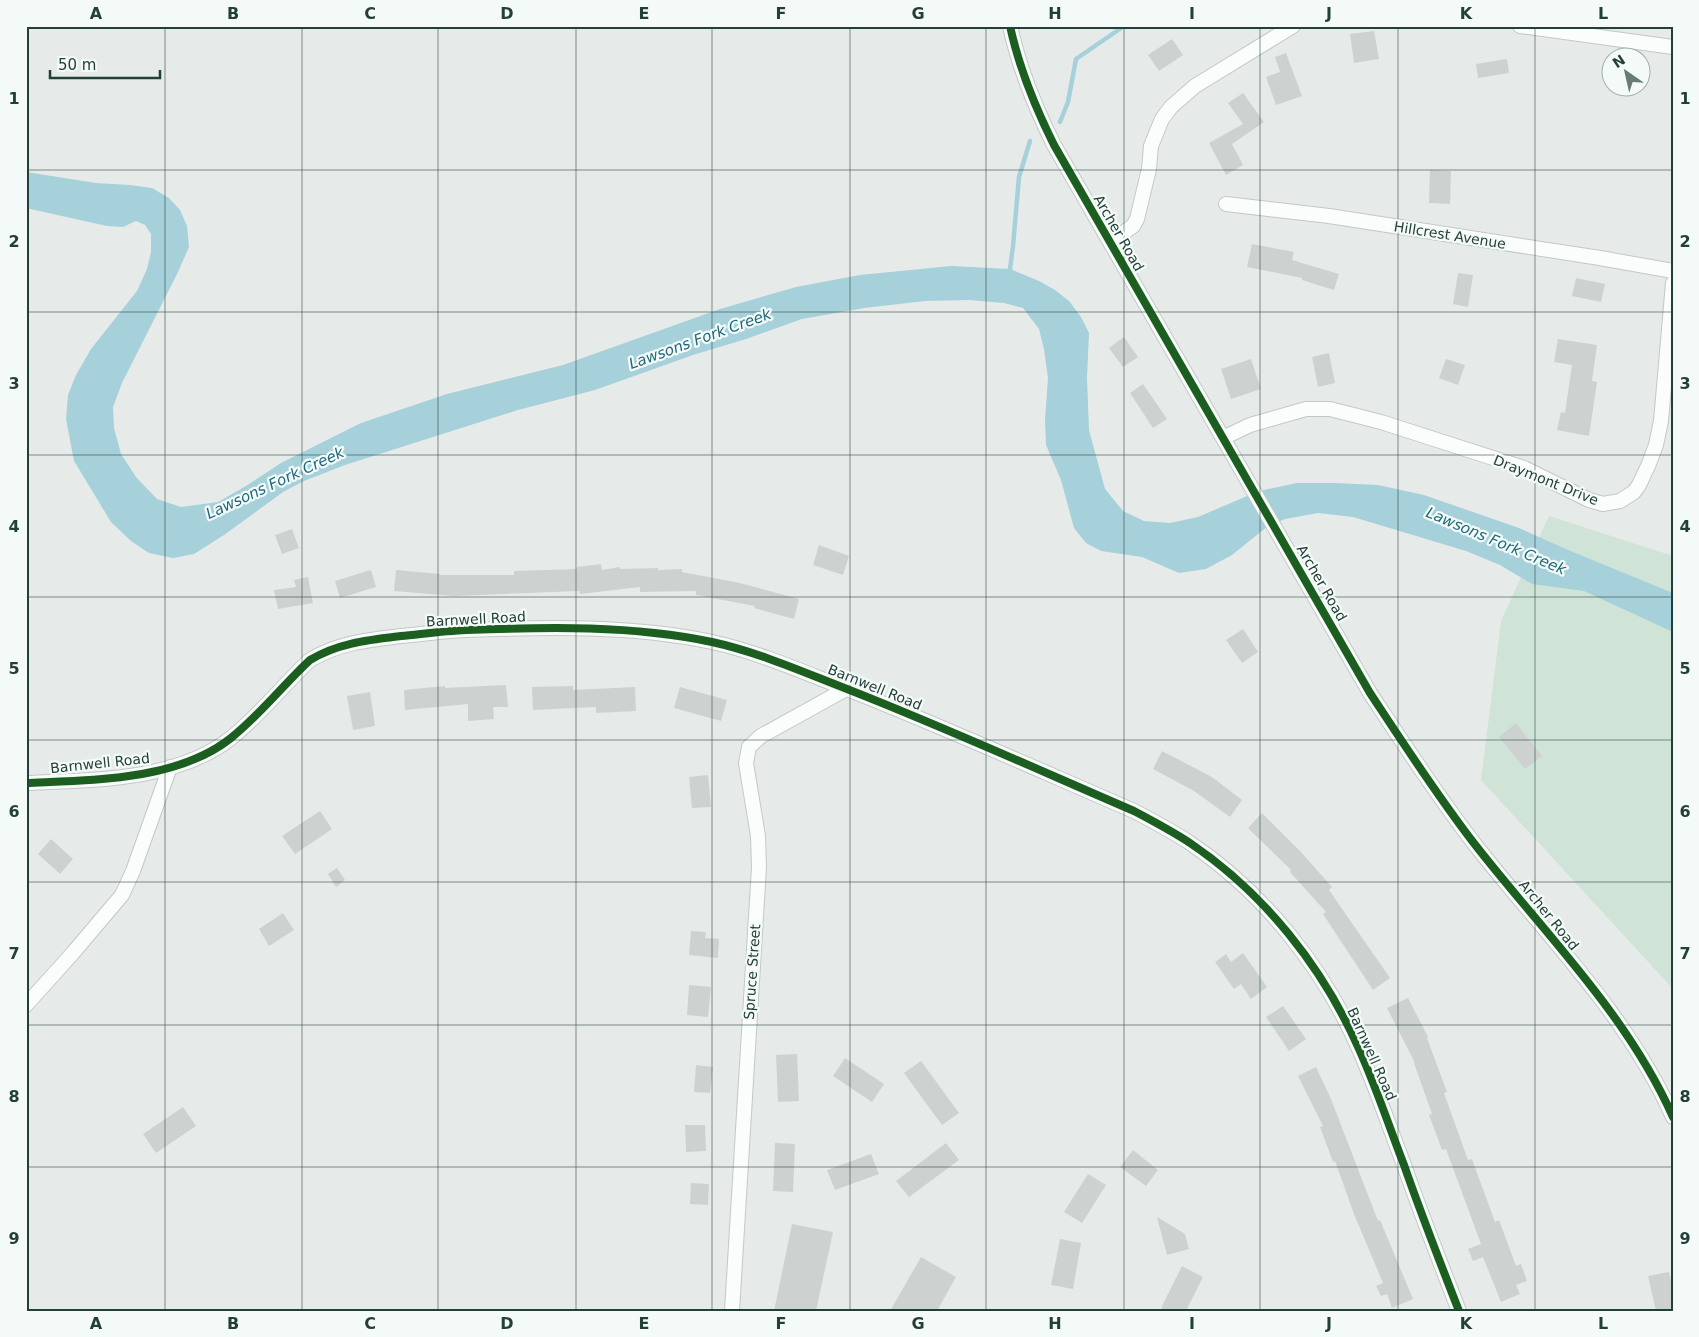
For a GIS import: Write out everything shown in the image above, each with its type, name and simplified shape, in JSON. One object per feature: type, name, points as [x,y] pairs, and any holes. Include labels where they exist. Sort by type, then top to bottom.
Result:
[{"type":"street","name":"Archer Road","points":[[1010,26],[1022,71],[1037,111],[1054,145],[1370,693],[1420,769],[1474,843],[1596,993],[1632,1043],[1673,1116]]},
{"type":"street","points":[[1110,242],[1133,226],[1137,219],[1149,169],[1151,146],[1162,120],[1171,107],[1195,86],[1293,26]]},
{"type":"street","points":[[1520,26],[1673,47]]},
{"type":"street","name":"Hillcrest Avenue","points":[[1226,204],[1329,216],[1673,271]]},
{"type":"street","name":"Draymont Drive","points":[[1223,438],[1244,427],[1306,409],[1330,409],[1381,422],[1524,468],[1589,500],[1603,504],[1620,501],[1634,492],[1639,485],[1656,446],[1661,421],[1673,283]]},
{"type":"street","name":"Barnwell Road","points":[[26,783],[97,779],[143,773],[196,759],[231,738],[310,660],[324,651],[365,640],[446,631],[508,628],[580,629],[680,636],[746,651],[906,712],[1134,811],[1189,842],[1253,895],[1302,951],[1342,1014],[1376,1090],[1459,1311]]},
{"type":"street","name":"Spruce Street","points":[[732,1311],[759,867],[758,836],[748,775],[747,755],[749,747],[761,736],[846,689]]},
{"type":"street","points":[[26,1005],[122,895],[133,871],[170,767]]},
{"type":"green space","points":[[1549,516],[1673,556],[1673,989],[1481,780],[1501,621]]},
{"type":"water","name":"Lawsons Fork Creek","points":[[26,172],[96,183],[152,188],[169,198],[180,210],[187,226],[189,247],[122,383],[113,407],[114,428],[121,454],[136,477],[157,499],[181,507],[218,502],[281,463],[361,423],[447,394],[563,365],[720,309],[796,287],[860,275],[951,266],[1010,269],[1039,281],[1069,301],[1081,317],[1089,333],[1087,378],[1089,430],[1105,489],[1123,511],[1144,521],[1170,523],[1198,517],[1259,491],[1297,483],[1378,485],[1424,495],[1519,528],[1673,593],[1673,632],[1584,591],[1532,584],[1500,565],[1466,551],[1353,517],[1318,513],[1285,519],[1268,526],[1232,555],[1206,569],[1179,573],[1142,557],[1101,551],[1086,543],[1074,528],[1061,480],[1046,445],[1045,420],[1048,378],[1039,329],[1023,308],[1004,303],[969,300],[925,301],[864,308],[802,319],[595,390],[518,410],[345,465],[304,481],[283,492],[224,535],[194,554],[173,558],[149,553],[131,541],[111,522],[74,461],[66,419],[68,395],[76,375],[91,349],[137,291],[147,269],[151,252],[151,234],[145,225],[136,221],[123,227],[107,226],[26,208]]},
{"type":"building","points":[[1374,31],[1379,59],[1354,63],[1350,34]]},
{"type":"building","points":[[1172,39],[1183,55],[1159,71],[1148,55]]},
{"type":"building","points":[[1286,53],[1302,96],[1276,105],[1266,77],[1280,72],[1275,57]]},
{"type":"building","points":[[1507,59],[1509,73],[1478,78],[1476,64]]},
{"type":"building","points":[[1243,93],[1264,122],[1232,144],[1243,165],[1226,175],[1209,143],[1243,124],[1228,103]]},
{"type":"building","points":[[1430,170],[1451,171],[1450,204],[1429,203]]},
{"type":"building","points":[[1252,244],[1294,252],[1292,260],[1339,274],[1334,290],[1302,280],[1302,278],[1247,267]]},
{"type":"building","points":[[1458,273],[1473,275],[1468,307],[1453,304]]},
{"type":"building","points":[[1576,278],[1605,284],[1601,302],[1572,296]]},
{"type":"building","points":[[1124,337],[1138,357],[1123,367],[1109,348]]},
{"type":"building","points":[[1558,339],[1597,345],[1592,381],[1597,382],[1589,436],[1557,430],[1561,412],[1565,413],[1572,365],[1554,362]]},
{"type":"building","points":[[1329,353],[1335,383],[1318,387],[1312,357]]},
{"type":"building","points":[[1251,359],[1261,389],[1231,399],[1221,369]]},
{"type":"building","points":[[1446,359],[1465,365],[1458,385],[1439,378]]},
{"type":"building","points":[[1143,384],[1167,419],[1153,428],[1130,393]]},
{"type":"building","points":[[292,529],[299,548],[282,554],[275,535]]},
{"type":"building","points":[[819,545],[849,556],[843,575],[813,565]]},
{"type":"building","points":[[601,564],[602,570],[620,567],[620,569],[682,569],[682,572],[740,583],[799,599],[794,619],[754,608],[755,606],[696,595],[696,591],[640,592],[640,587],[580,594],[579,591],[453,596],[394,591],[396,570],[440,575],[514,575],[514,571],[577,569],[577,567]]},
{"type":"building","points":[[371,570],[376,587],[340,598],[335,581]]},
{"type":"building","points":[[308,577],[313,603],[278,609],[274,590],[296,587],[294,580]]},
{"type":"building","points":[[1243,629],[1258,652],[1242,663],[1226,640]]},
{"type":"building","points":[[506,685],[508,707],[493,707],[494,719],[468,721],[468,704],[405,710],[404,690],[445,686],[445,688]]},
{"type":"building","points":[[573,686],[573,690],[635,687],[636,711],[596,713],[596,707],[533,710],[532,687]]},
{"type":"building","points":[[680,687],[727,700],[721,721],[674,708]]},
{"type":"building","points":[[370,692],[375,726],[353,730],[347,696]]},
{"type":"building","points":[[1516,723],[1542,756],[1525,769],[1499,737]]},
{"type":"building","points":[[1162,751],[1212,777],[1242,800],[1230,817],[1194,791],[1153,769]]},
{"type":"building","points":[[708,775],[711,807],[692,808],[689,777]]},
{"type":"building","points":[[320,811],[332,829],[295,854],[282,836]]},
{"type":"building","points":[[1262,813],[1332,887],[1329,890],[1390,978],[1373,990],[1323,914],[1326,912],[1290,872],[1291,870],[1248,828]]},
{"type":"building","points":[[51,839],[73,859],[60,874],[38,854]]},
{"type":"building","points":[[337,868],[345,880],[336,887],[328,874]]},
{"type":"building","points":[[283,913],[294,930],[269,946],[259,929]]},
{"type":"building","points":[[691,931],[706,932],[705,938],[719,939],[718,958],[689,955]]},
{"type":"building","points":[[1243,953],[1267,987],[1251,999],[1241,984],[1234,989],[1215,962],[1226,954],[1231,962]]},
{"type":"building","points":[[689,985],[711,987],[708,1017],[687,1015]]},
{"type":"building","points":[[1408,998],[1428,1037],[1447,1092],[1444,1093],[1468,1160],[1472,1159],[1495,1222],[1499,1220],[1516,1266],[1521,1264],[1527,1281],[1516,1285],[1520,1294],[1501,1302],[1483,1257],[1473,1261],[1468,1249],[1481,1244],[1446,1149],[1442,1150],[1429,1115],[1432,1114],[1415,1063],[1387,1008]]},
{"type":"building","points":[[1283,1006],[1306,1039],[1289,1051],[1266,1017]]},
{"type":"building","points":[[797,1054],[799,1101],[778,1102],[776,1055]]},
{"type":"building","points":[[845,1058],[884,1084],[872,1102],[833,1076]]},
{"type":"building","points":[[921,1061],[959,1113],[942,1125],[904,1073]]},
{"type":"building","points":[[696,1065],[713,1067],[710,1093],[694,1092]]},
{"type":"building","points":[[1316,1067],[1331,1099],[1378,1221],[1380,1220],[1413,1299],[1392,1308],[1387,1294],[1381,1296],[1376,1286],[1383,1283],[1354,1214],[1335,1161],[1333,1162],[1320,1127],[1323,1126],[1298,1076]]},
{"type":"building","points":[[183,1107],[196,1126],[156,1153],[143,1134]]},
{"type":"building","points":[[685,1125],[705,1125],[706,1151],[686,1152]]},
{"type":"building","points":[[775,1143],[795,1144],[793,1192],[773,1191]]},
{"type":"building","points":[[946,1143],[959,1160],[909,1197],[896,1181]]},
{"type":"building","points":[[1133,1150],[1158,1170],[1146,1186],[1120,1167]]},
{"type":"building","points":[[871,1154],[879,1174],[835,1190],[827,1170]]},
{"type":"building","points":[[1088,1174],[1106,1185],[1082,1223],[1064,1212]]},
{"type":"building","points":[[691,1183],[709,1184],[708,1205],[690,1204]]},
{"type":"building","points":[[1157,1217],[1185,1234],[1189,1249],[1167,1255]]},
{"type":"building","points":[[792,1224],[833,1232],[816,1311],[774,1311]]},
{"type":"building","points":[[1060,1239],[1081,1243],[1073,1289],[1051,1285]]},
{"type":"building","points":[[921,1257],[956,1277],[937,1311],[890,1311]]},
{"type":"building","points":[[1182,1266],[1203,1277],[1186,1311],[1168,1311],[1161,1308]]},
{"type":"building","points":[[1669,1272],[1673,1288],[1673,1311],[1656,1311],[1648,1276]]},
{"type":"waterway","points":[[1060,122],[1068,102],[1076,59],[1124,26]]},
{"type":"waterway","points":[[1011,272],[1019,177],[1030,141]]},
{"type":"cycle path","points":[[1010,26],[1028,87],[1054,145],[1370,693],[1459,824],[1607,1007],[1632,1042],[1654,1079],[1673,1117]]},
{"type":"cycle path","points":[[26,783],[133,776],[185,763],[209,752],[231,738],[252,720],[310,660],[342,646],[365,641],[466,630],[589,628],[682,636],[729,646],[780,663],[919,718],[1134,811],[1190,843],[1243,885],[1289,934],[1328,989],[1344,1019],[1371,1078],[1459,1311]]}]
